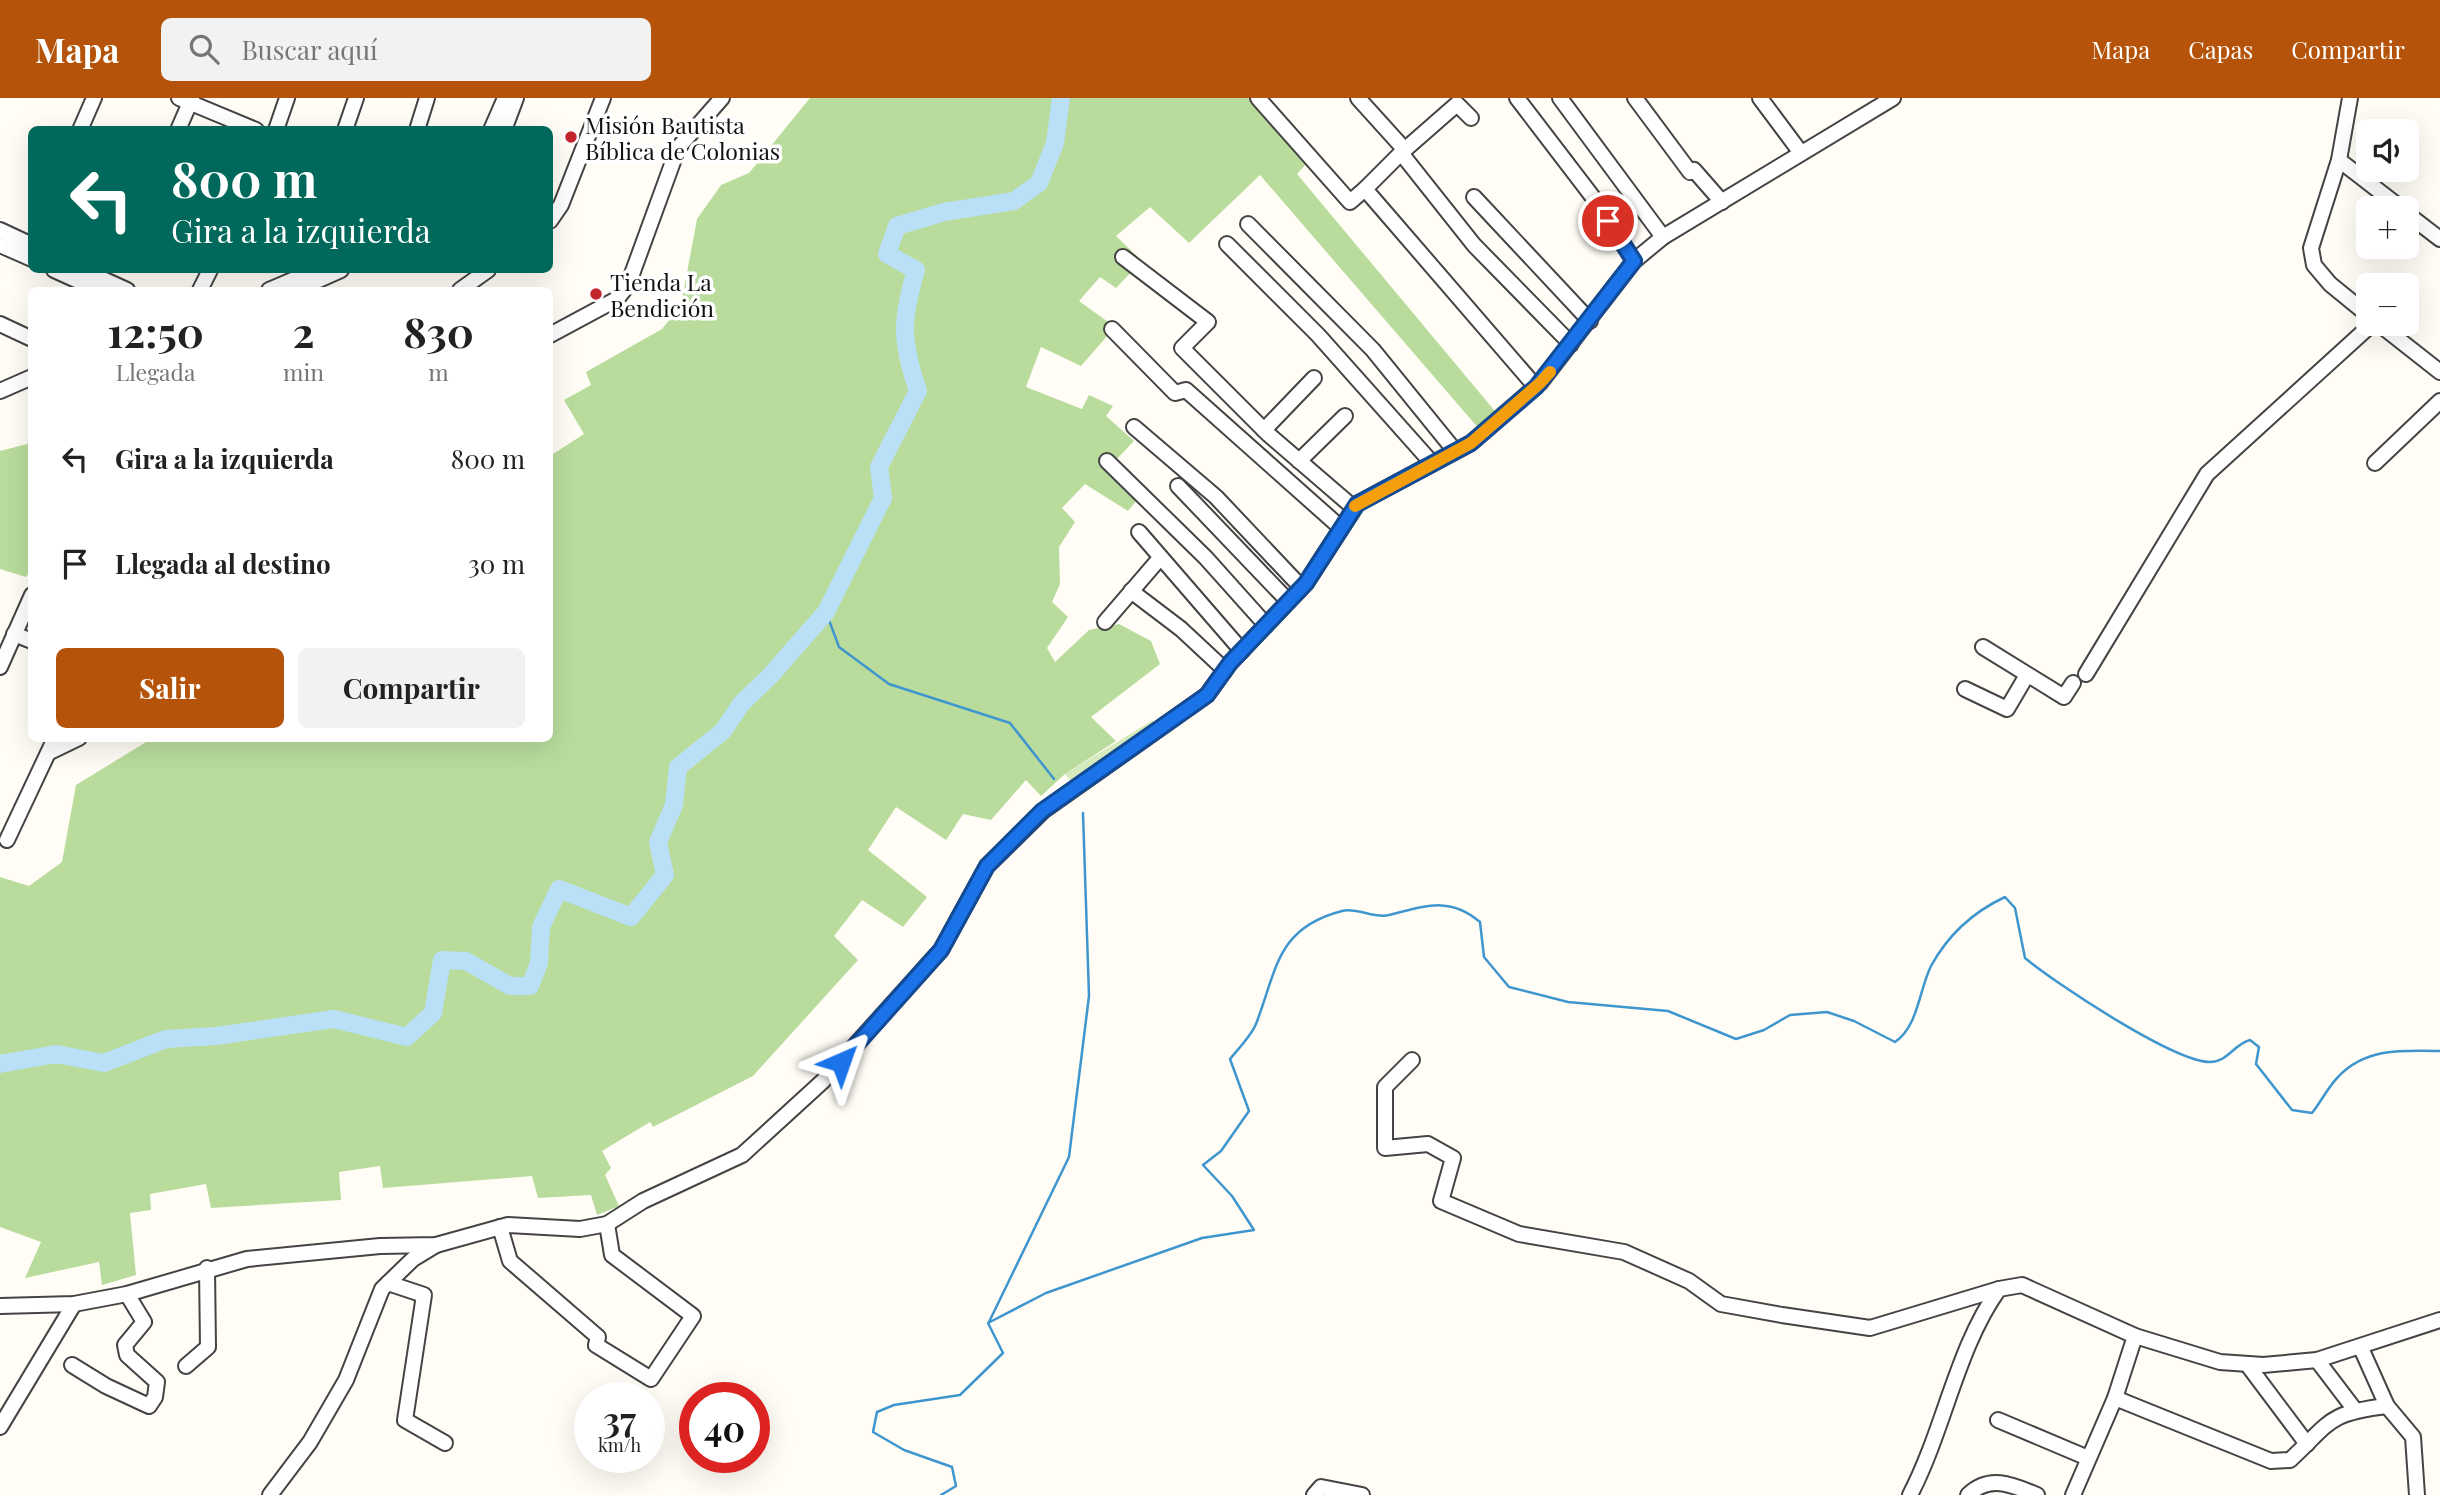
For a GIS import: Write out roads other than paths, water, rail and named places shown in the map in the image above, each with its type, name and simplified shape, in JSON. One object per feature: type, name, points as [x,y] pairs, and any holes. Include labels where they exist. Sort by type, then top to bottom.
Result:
[{"type":"street","points":[[82,126],[94,98]]},
{"type":"street","points":[[278,126],[288,98]]},
{"type":"street","points":[[346,126],[356,98]]},
{"type":"street","points":[[418,126],[427,98]]},
{"type":"street","points":[[493,126],[505,98]]},
{"type":"street","points":[[506,126],[516,98]]},
{"type":"street","points":[[553,217],[561,205],[603,98]]},
{"type":"street","points":[[553,333],[617,299],[628,285],[678,148],[722,98]]},
{"type":"street","points":[[1258,98],[1350,202],[1457,104],[1471,118]]},
{"type":"street","points":[[1358,98],[1474,245],[1571,344]]},
{"type":"street","points":[[1517,98],[1595,200],[1634,261]]},
{"type":"street","points":[[1560,98],[1663,237]]},
{"type":"street","points":[[1635,98],[1690,172],[1694,170],[1722,202]]},
{"type":"street","points":[[1760,98],[1801,153]]},
{"type":"street","points":[[0,1306],[74,1304],[127,1294],[207,1268],[247,1259],[309,1252],[436,1245],[508,1224],[580,1229],[607,1224],[643,1201],[743,1155],[823,1081],[941,950],[987,866],[1042,811],[1207,695],[1225,670],[1301,587],[1357,504],[1471,443],[1536,387],[1590,321],[1634,261],[1663,237],[1894,98]]},
{"type":"street","points":[[2350,98],[2339,160],[2311,248],[2314,265],[2330,284],[2356,305]]},
{"type":"street","points":[[179,126],[187,100],[247,126]]},
{"type":"street","points":[[2339,160],[2386,196]]},
{"type":"street","points":[[1365,188],[1536,387]]},
{"type":"street","points":[[1474,197],[1590,321]]},
{"type":"street","points":[[2419,223],[2440,239]]},
{"type":"street","points":[[1248,224],[1373,350],[1455,451]]},
{"type":"street","points":[[0,230],[28,239]]},
{"type":"street","points":[[1227,244],[1318,335],[1432,463]]},
{"type":"street","points":[[0,245],[28,257]]},
{"type":"street","points":[[1124,257],[1208,322],[1182,348],[1265,430],[1354,508]]},
{"type":"street","points":[[276,287],[309,273]]},
{"type":"street","points":[[303,287],[334,273]]},
{"type":"street","points":[[470,287],[485,273]]},
{"type":"street","points":[[74,279],[106,280]]},
{"type":"street","points":[[0,325],[28,337]]},
{"type":"street","points":[[1112,329],[1175,393],[1186,390],[1341,528]]},
{"type":"street","points":[[2086,674],[2211,468],[2359,336]]},
{"type":"street","points":[[2394,336],[2440,372]]},
{"type":"street","points":[[1265,430],[1314,378]]},
{"type":"street","points":[[0,391],[28,379]]},
{"type":"street","points":[[2375,463],[2440,401]]},
{"type":"street","points":[[1299,461],[1345,416]]},
{"type":"street","points":[[1134,427],[1216,497],[1301,587]]},
{"type":"street","points":[[1107,461],[1206,558],[1266,625]]},
{"type":"street","points":[[1178,486],[1288,601]]},
{"type":"street","points":[[1139,532],[1241,652]]},
{"type":"street","points":[[1105,622],[1160,558]]},
{"type":"street","points":[[1131,592],[1181,629],[1225,670]]},
{"type":"street","points":[[0,667],[28,604]]},
{"type":"street","points":[[14,634],[28,639]]},
{"type":"street","points":[[1983,647],[2064,697],[2073,683]]},
{"type":"street","points":[[1965,689],[2007,709],[2027,674]]},
{"type":"street","points":[[7,840],[53,745]]},
{"type":"street","points":[[1412,1060],[1385,1087],[1384,1148],[1428,1144],[1453,1158],[1441,1201],[1519,1234],[1624,1252],[1689,1281],[1721,1304],[1870,1328],[1999,1289],[2022,1285],[2135,1336],[2220,1362],[2247,1364],[2316,1360],[2361,1348],[2440,1320]]},
{"type":"street","points":[[500,1227],[510,1261],[598,1337],[596,1345],[651,1379],[693,1315],[612,1255],[607,1224]]},
{"type":"street","points":[[270,1495],[310,1442],[346,1380],[382,1289],[412,1259],[436,1245]]},
{"type":"street","points":[[186,1366],[208,1347],[207,1268]]},
{"type":"street","points":[[388,1283],[424,1295],[405,1420],[445,1443]]},
{"type":"street","points":[[1910,1495],[1930,1458],[1982,1312],[1999,1289]]},
{"type":"street","points":[[72,1364],[106,1387],[149,1406],[155,1397],[157,1381],[127,1355],[125,1345],[144,1322],[127,1294]]},
{"type":"street","points":[[0,1427],[74,1304]]},
{"type":"street","points":[[2073,1495],[2115,1398],[2135,1336]]},
{"type":"street","points":[[2361,1348],[2387,1406],[2413,1437],[2417,1495]]},
{"type":"street","points":[[2316,1360],[2355,1410]]},
{"type":"street","points":[[2247,1364],[2307,1444]]},
{"type":"street","points":[[2115,1398],[2271,1461],[2290,1460],[2322,1425],[2355,1410],[2387,1406]]},
{"type":"street","points":[[1998,1420],[2088,1458]]},
{"type":"street","points":[[1968,1495],[1974,1489],[2001,1481],[2037,1495]]},
{"type":"street","points":[[1314,1495],[1321,1487],[1362,1495]]},
{"type":"waterway","points":[[0,1064],[56,1054],[104,1063],[166,1039],[216,1036],[334,1019],[407,1037],[433,1013],[442,960],[466,961],[510,986],[530,986],[539,963],[541,927],[559,889],[631,917],[665,875],[658,842],[674,805],[678,767],[723,731],[741,704],[771,675],[826,612],[883,498],[879,467],[918,391],[908,358],[905,331],[916,270],[887,254],[897,226],[944,212],[1014,201],[1039,183],[1055,143],[1061,98]]},
{"type":"waterway","points":[[826,612],[839,647],[889,684],[1010,723],[1054,779]]},
{"type":"waterway","points":[[989,1322],[1069,1157],[1089,996],[1083,813]]},
{"type":"waterway","points":[[941,1495],[956,1486],[952,1467],[904,1450],[873,1432],[877,1412],[894,1405],[960,1395],[1003,1353],[988,1323],[1046,1293],[1202,1238],[1254,1230],[1232,1196],[1203,1165],[1221,1151],[1249,1111],[1230,1059],[1254,1028],[1275,969],[1291,940],[1304,928],[1342,911],[1354,910],[1383,916],[1426,906],[1458,909],[1480,922],[1484,957],[1509,987],[1568,1002],[1668,1011],[1736,1039],[1764,1030],[1790,1015],[1827,1012],[1854,1021],[1895,1042],[1909,1027],[1931,966],[1945,944],[1972,917],[2005,897],[2015,908],[2025,958],[2040,970],[2144,1036],[2193,1059],[2216,1061],[2250,1040],[2259,1047],[2256,1064],[2292,1110],[2312,1113],[2338,1077],[2372,1056],[2398,1051],[2440,1051]]},
{"type":"place","name":"Misión Bautista Bíblica de Colonias","points":[[571,137]]},
{"type":"place","name":"Tienda La Bendición","points":[[596,294]]}]
